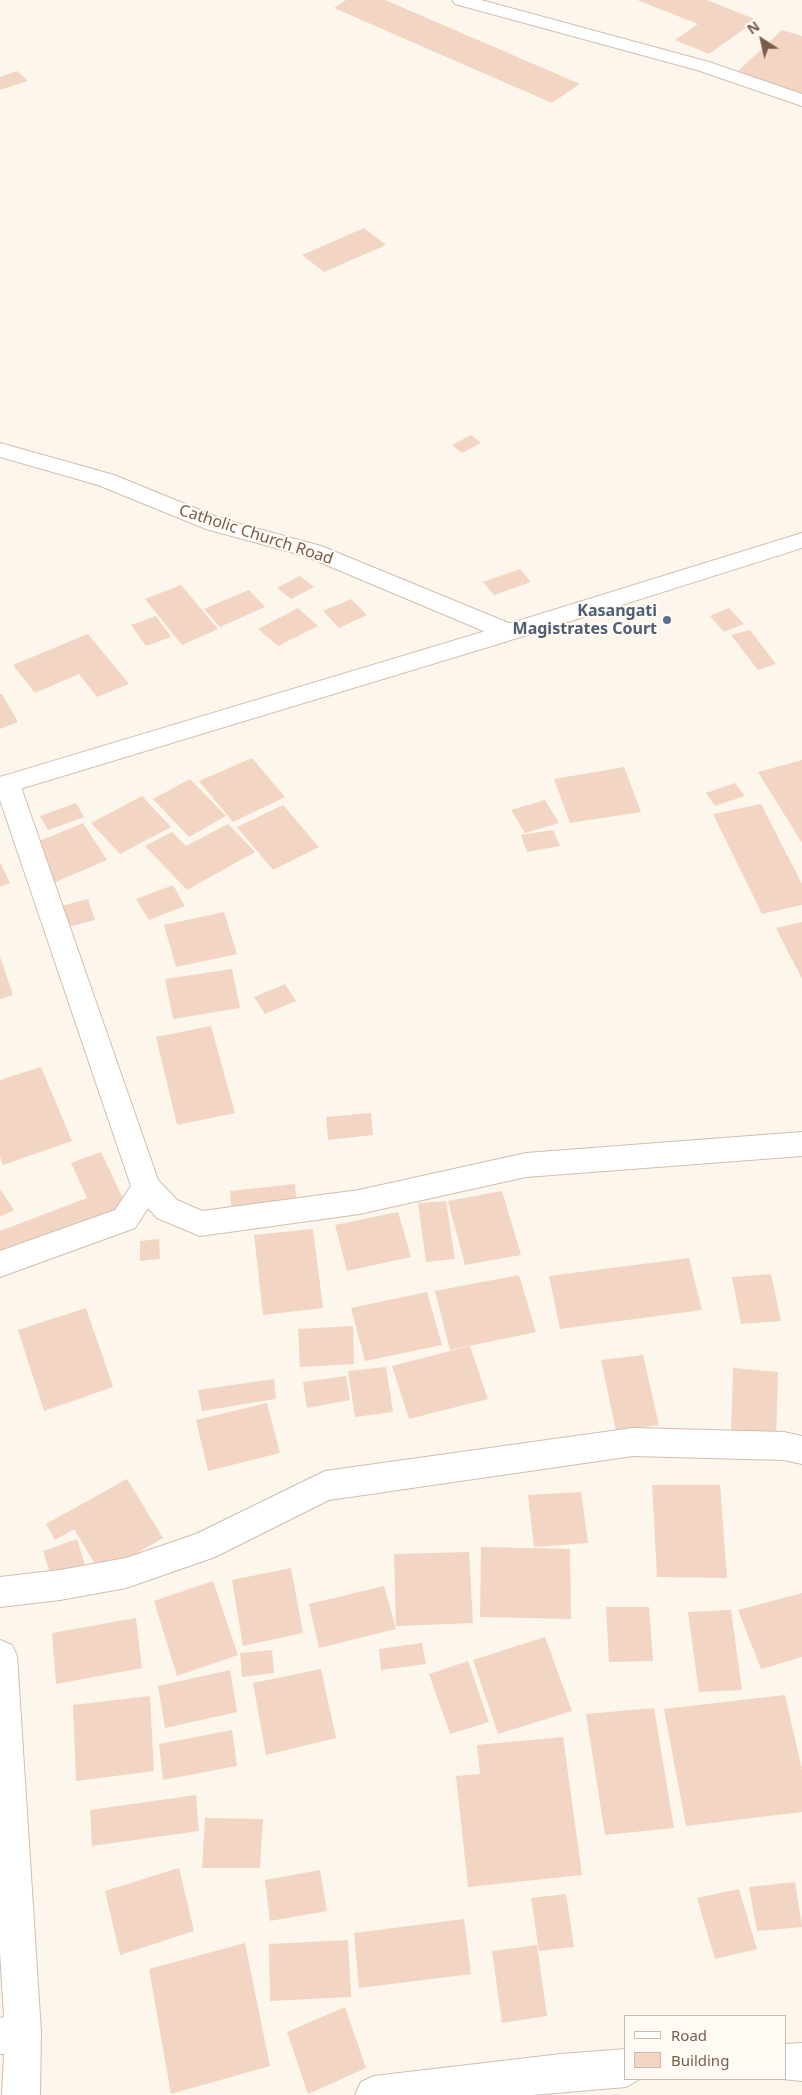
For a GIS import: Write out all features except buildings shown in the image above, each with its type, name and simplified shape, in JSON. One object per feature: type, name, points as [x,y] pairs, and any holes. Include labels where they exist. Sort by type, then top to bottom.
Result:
[{"type":"street","points":[[461,0],[703,66],[802,100]]},
{"type":"street","name":"Catholic Church Road","points":[[0,450],[106,480],[214,524],[313,551],[508,632]]},
{"type":"street","points":[[802,540],[508,632],[4,785],[146,1187],[167,1209],[200,1224],[359,1202],[526,1165],[802,1144]]},
{"type":"street","points":[[0,1264],[125,1219],[146,1187]]},
{"type":"street","points":[[0,1592],[60,1585],[126,1573],[204,1546],[325,1486],[633,1442],[784,1446],[802,1450]]},
{"type":"street","points":[[0,1656],[12,2034],[21,2095]]},
{"type":"street","points":[[787,2062],[802,2062]]},
{"type":"street","points":[[374,2095],[561,2073],[624,2068]]},
{"type":"place","name":"Kasangati Magistrates Court","points":[[667,620]]}]
